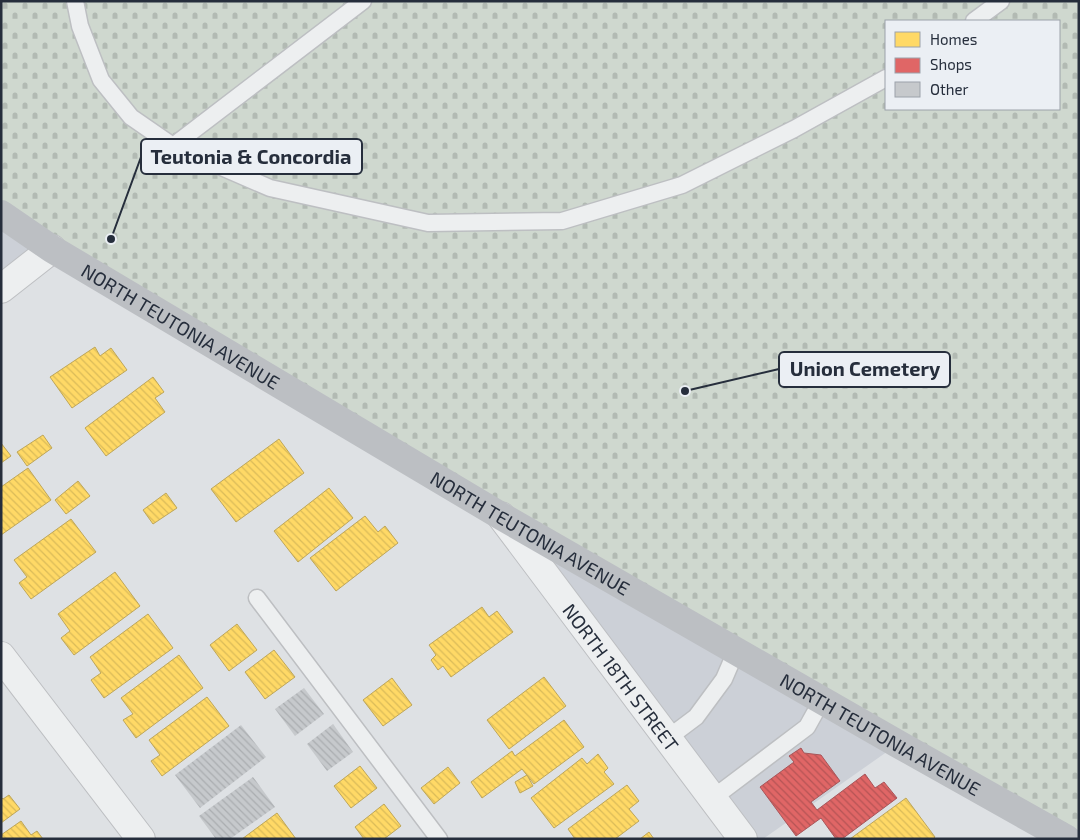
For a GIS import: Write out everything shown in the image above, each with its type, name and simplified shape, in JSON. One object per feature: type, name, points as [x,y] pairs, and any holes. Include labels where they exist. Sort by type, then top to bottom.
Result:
[{"type":"main road","name":"NORTH TEUTONIA AVENUE","points":[[1,214],[52,249],[501,516],[1067,839]]},
{"type":"street","points":[[1,288],[52,249]]},
{"type":"street","name":"NORTH 18TH STREET","points":[[501,516],[743,839]]},
{"type":"street","points":[[1,656],[141,839]]},
{"type":"lane","points":[[75,1],[80,26],[101,80],[131,117],[173,146],[270,188],[428,223],[562,221],[682,184],[794,129],[885,79]]},
{"type":"lane","points":[[173,146],[363,1]]},
{"type":"lane","points":[[975,20],[1001,1]]},
{"type":"lane","points":[[257,598],[438,839]]},
{"type":"lane","points":[[660,727],[696,717],[724,679],[736,651]]},
{"type":"lane","points":[[712,798],[807,727],[822,700]]},
{"type":"shaded area","points":[[1,214],[52,249],[1,289]]},
{"type":"shaded area","points":[[501,516],[898,744],[763,839],[743,839]]},
{"type":"green space","points":[[1,1],[1079,1],[1079,839],[1,214]]},
{"type":"building: Homes","points":[[95,347],[100,356],[111,348],[127,370],[72,408],[50,377]]},
{"type":"building: Homes","points":[[153,377],[164,392],[155,398],[165,412],[106,456],[85,428]]},
{"type":"building: Homes","points":[[43,435],[52,448],[27,466],[17,452]]},
{"type":"building: Homes","points":[[279,439],[304,473],[236,522],[211,489]]},
{"type":"building: Homes","points":[[1,443],[11,456],[1,463]]},
{"type":"building: Homes","points":[[28,468],[51,500],[1,535],[1,487]]},
{"type":"building: Homes","points":[[78,481],[90,496],[66,514],[55,500]]},
{"type":"building: Homes","points":[[329,488],[353,518],[298,562],[274,531]]},
{"type":"building: Homes","points":[[166,493],[177,508],[153,524],[143,510]]},
{"type":"building: Homes","points":[[365,516],[378,532],[385,526],[398,543],[336,591],[310,558]]},
{"type":"building: Homes","points":[[71,519],[96,552],[31,599],[19,583],[27,577],[14,560]]},
{"type":"building: Homes","points":[[115,572],[140,606],[74,655],[61,638],[70,631],[58,614]]},
{"type":"building: Homes","points":[[482,607],[489,617],[497,611],[513,632],[451,677],[443,666],[438,670],[431,660],[436,655],[429,645]]},
{"type":"building: Homes","points":[[148,614],[173,648],[104,698],[91,680],[101,673],[90,657]]},
{"type":"building: Homes","points":[[237,624],[257,650],[229,671],[210,645]]},
{"type":"building: Homes","points":[[274,650],[295,677],[265,699],[245,672]]},
{"type":"building: Homes","points":[[179,655],[203,688],[136,738],[123,720],[133,714],[121,698]]},
{"type":"building: Homes","points":[[544,677],[566,706],[509,749],[487,720]]},
{"type":"building: Homes","points":[[392,678],[412,705],[383,726],[363,700]]},
{"type":"building: Homes","points":[[207,697],[229,726],[162,776],[151,761],[160,755],[149,740]]},
{"type":"building: Homes","points":[[564,720],[584,747],[534,784],[522,769],[482,798],[471,782],[512,751],[515,756]]},
{"type":"building: Homes","points":[[598,754],[608,768],[604,772],[614,784],[554,828],[531,798],[582,758],[587,764]]},
{"type":"building: Homes","points":[[360,766],[377,788],[351,808],[334,786]]},
{"type":"building: Homes","points":[[448,767],[460,783],[434,804],[421,788]]},
{"type":"building: Homes","points":[[527,775],[533,786],[520,793],[515,782]]},
{"type":"building: Homes","points":[[627,785],[639,801],[629,809],[639,821],[615,839],[575,839],[568,829]]},
{"type":"building: Homes","points":[[9,795],[20,809],[1,823],[1,797],[3,799]]},
{"type":"building: Homes","points":[[906,798],[935,837],[933,839],[850,839]]},
{"type":"building: Homes","points":[[384,804],[401,826],[384,839],[364,839],[355,827]]},
{"type":"building: Homes","points":[[277,813],[296,839],[242,839]]},
{"type":"building: Homes","points":[[21,821],[31,835],[37,831],[43,839],[1,839],[1,835]]},
{"type":"building: Homes","points":[[649,832],[654,839],[640,839]]},
{"type":"building: Shops","points":[[801,748],[804,753],[821,755],[840,781],[811,802],[817,810],[865,774],[875,788],[884,782],[897,798],[842,839],[836,839],[821,818],[796,836],[760,787],[794,762],[789,756]]},
{"type":"building: Other","points":[[304,688],[324,714],[295,736],[275,709]]},
{"type":"building: Other","points":[[333,724],[353,752],[327,771],[307,744]]},
{"type":"building: Other","points":[[241,725],[266,757],[200,808],[175,775]]},
{"type":"building: Other","points":[[253,777],[275,807],[230,839],[216,839],[199,816]]},
{"type":"place","name":"Teutonia & Concordia","points":[[111,239]]},
{"type":"place","name":"Union Cemetery","points":[[685,391]]}]
